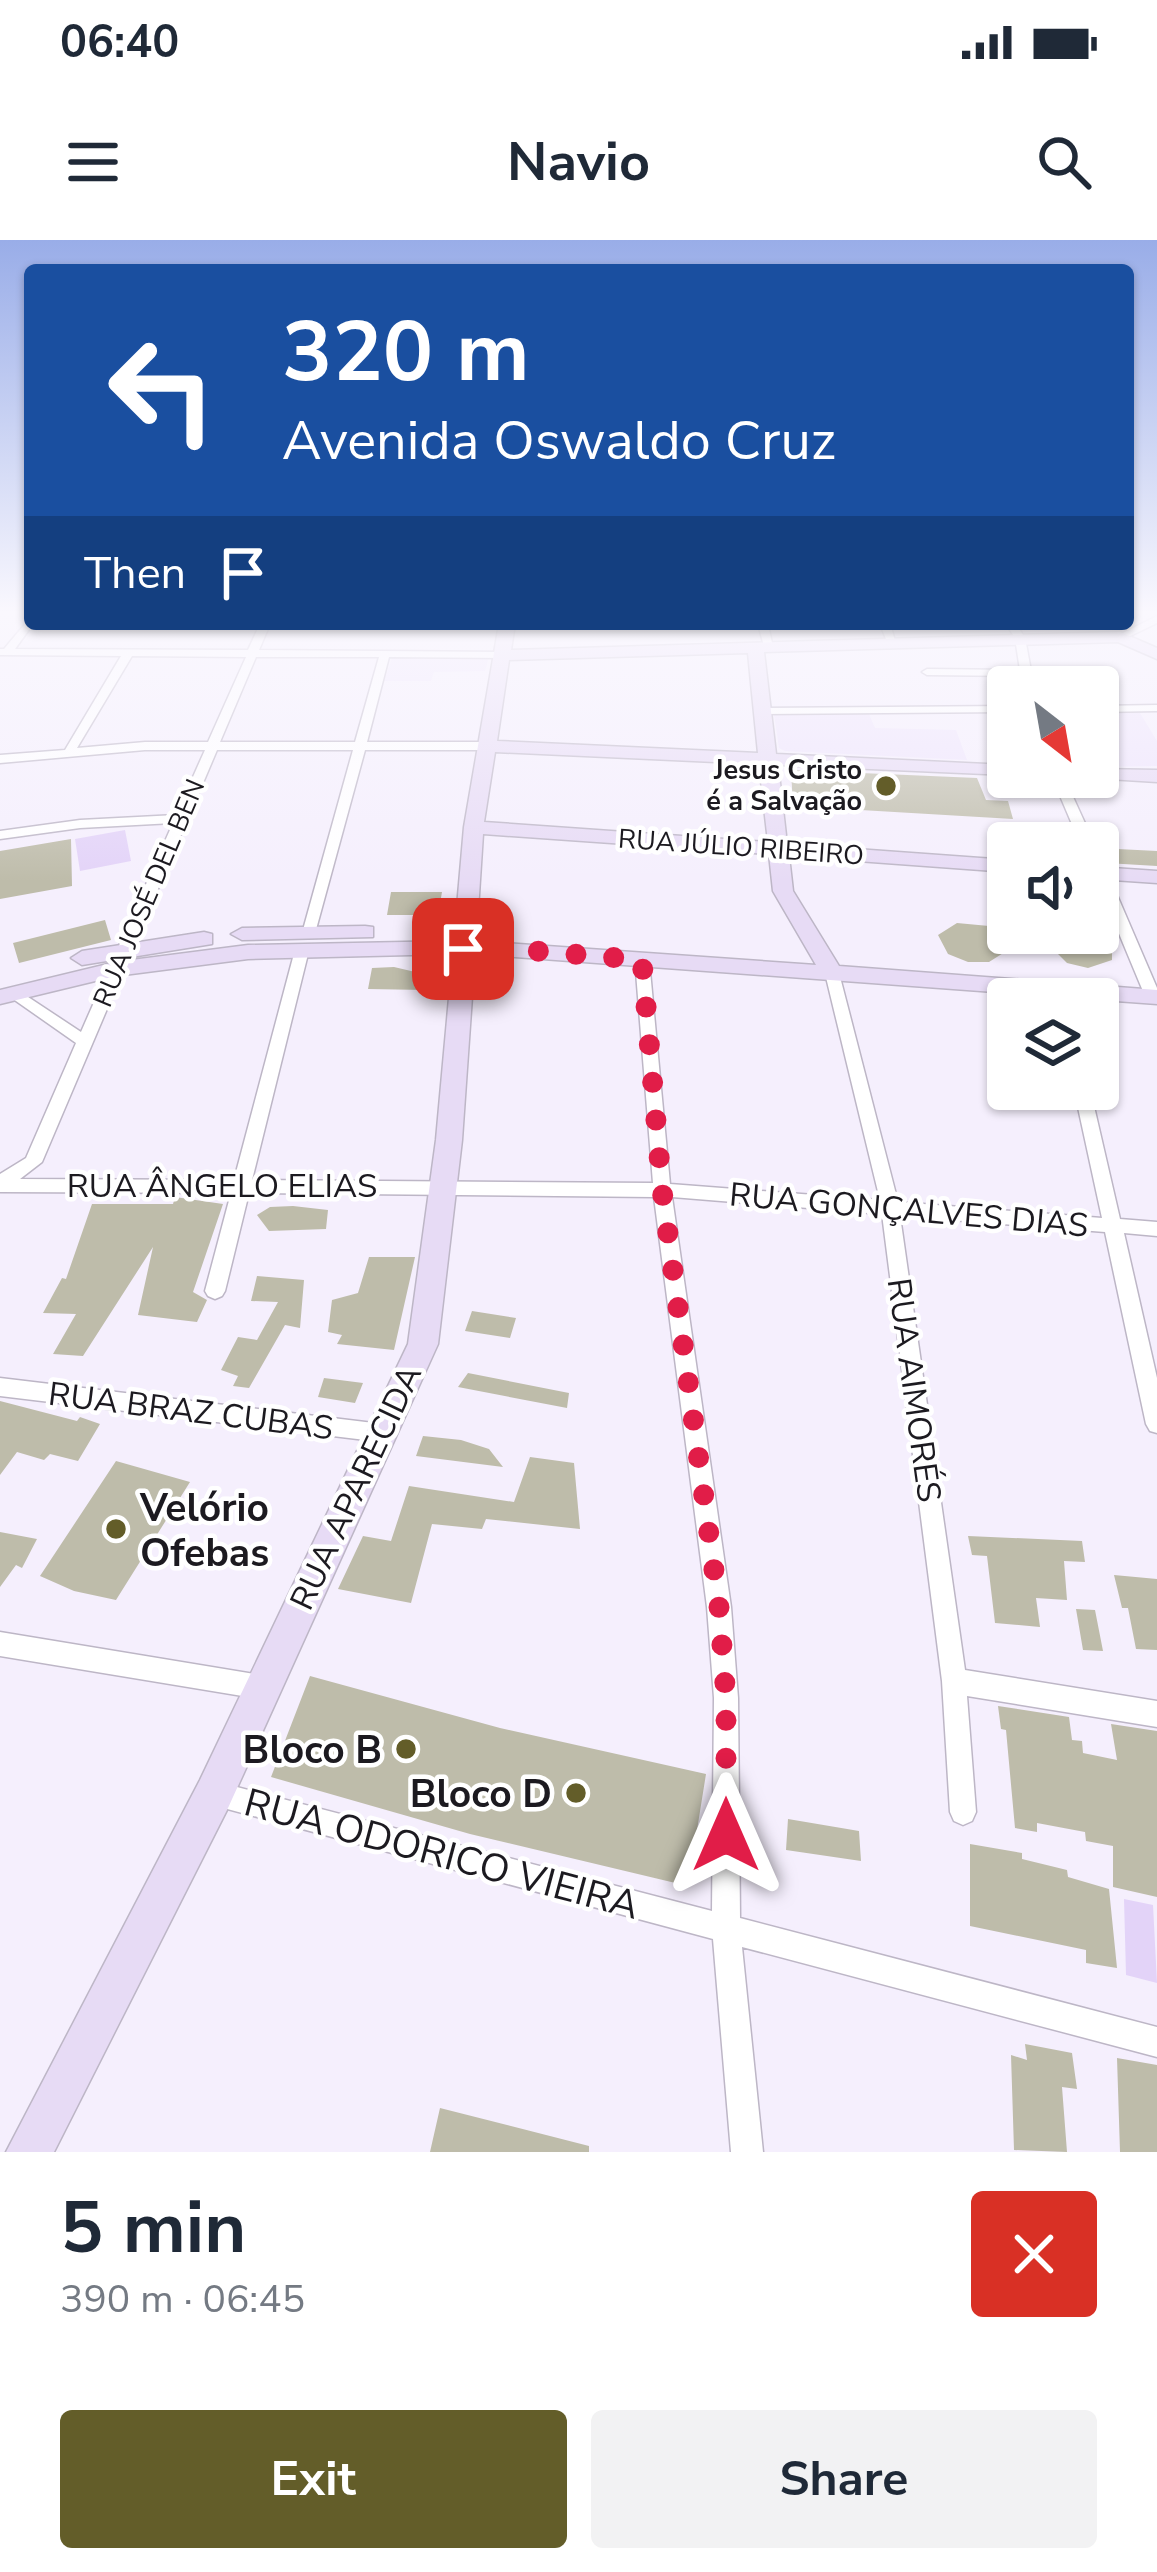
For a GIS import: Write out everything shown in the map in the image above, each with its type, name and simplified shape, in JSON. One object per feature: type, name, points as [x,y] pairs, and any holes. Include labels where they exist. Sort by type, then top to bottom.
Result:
[{"type":"main road","name":"RUA APARECIDA","points":[[29,2152],[214,1794],[422,1344],[444,1185],[474,827],[495,704]]},
{"type":"main road","points":[[763,704],[782,891],[832,973]]},
{"type":"main road","points":[[487,746],[987,769]]},
{"type":"main road","points":[[1119,775],[1157,776]]},
{"type":"main road","name":"RUA JÚLIO RIBEIRO","points":[[474,827],[987,864]]},
{"type":"main road","points":[[1119,873],[1157,877]]},
{"type":"main road","points":[[4,990],[121,959],[248,952],[306,940],[464,936],[490,947],[987,987]]},
{"type":"main road","points":[[1119,995],[1155,996]]},
{"type":"street","points":[[70,751],[98,704]]},
{"type":"street","name":"RUA JOSÉ DEL BEN","points":[[33,1162],[231,704]]},
{"type":"street","points":[[215,1291],[239,1186],[372,704]]},
{"type":"street","points":[[1119,709],[1157,708]]},
{"type":"street","points":[[763,711],[987,710]]},
{"type":"street","points":[[0,759],[213,745],[487,746]]},
{"type":"street","points":[[0,835],[180,819]]},
{"type":"street","points":[[1119,916],[1155,996]]},
{"type":"street","points":[[642,960],[662,1190],[719,1607],[726,1698],[726,1927],[747,2152]]},
{"type":"street","name":"RUA AIMORÉS","points":[[832,973],[890,1206],[954,1681],[963,1812]]},
{"type":"street","points":[[4,990],[86,1042]]},
{"type":"street","points":[[1087,1110],[1157,1424]]},
{"type":"street","points":[[0,1184],[33,1162],[40,1174],[59,1185]]},
{"type":"street","name":"RUA ÂNGELO ELIAS","points":[[0,1184],[444,1185]]},
{"type":"street","name":"RUA GONÇALVES DIAS","points":[[444,1185],[662,1190],[1157,1229]]},
{"type":"street","name":"RUA BRAZ CUBAS","points":[[0,1387],[382,1433]]},
{"type":"street","points":[[0,1644],[261,1687]]},
{"type":"street","points":[[954,1681],[1157,1714]]},
{"type":"street","name":"RUA ODORICO VIEIRA","points":[[214,1794],[1157,2042]]},
{"type":"shaded area","points":[[1119,713],[1140,713],[1157,741],[1157,766],[1119,767]]},
{"type":"shaded area","points":[[774,714],[869,714],[875,728],[956,730],[967,760],[785,751],[779,748]]},
{"type":"shaded area","points":[[125,830],[131,861],[80,871],[75,839]]},
{"type":"shaded area","points":[[1124,1899],[1153,1905],[1157,1983],[1126,1975]]},
{"type":"building","name":"Jesus Cristo é a Salvação","points":[[791,770],[977,778],[986,800],[1008,801],[1013,819],[793,806]]},
{"type":"building","points":[[71,839],[72,886],[0,899],[0,851]]},
{"type":"building","points":[[1119,849],[1157,851],[1157,866],[1119,864]]},
{"type":"building","points":[[391,892],[442,892],[438,915],[387,915]]},
{"type":"building","points":[[105,920],[111,940],[19,963],[13,943]]},
{"type":"building","points":[[957,923],[987,926],[987,954],[1002,954],[989,962],[968,962],[948,954],[938,935]]},
{"type":"building","points":[[1058,954],[1112,954],[1112,960],[1088,968],[1067,963]]},
{"type":"building","points":[[394,967],[428,975],[425,990],[368,989],[372,968]]},
{"type":"building","points":[[175,1197],[223,1204],[193,1292],[207,1300],[197,1322],[138,1315],[153,1247],[83,1356],[53,1354],[76,1314],[43,1313],[62,1278],[66,1279],[92,1204],[173,1204]]},
{"type":"building","points":[[270,1207],[328,1210],[326,1229],[269,1231],[257,1215]]},
{"type":"building","points":[[369,1257],[415,1257],[394,1350],[337,1344],[342,1335],[328,1332],[332,1300],[358,1293]]},
{"type":"building","points":[[257,1276],[304,1280],[300,1328],[285,1325],[249,1388],[233,1386],[238,1376],[221,1370],[238,1337],[257,1340],[278,1302],[251,1301]]},
{"type":"building","points":[[472,1311],[516,1318],[510,1338],[465,1331]]},
{"type":"building","points":[[468,1373],[569,1393],[567,1408],[458,1387]]},
{"type":"building","points":[[324,1378],[363,1383],[355,1403],[318,1397]]},
{"type":"building","points":[[0,1401],[100,1424],[78,1461],[50,1454],[44,1460],[17,1452],[0,1475]]},
{"type":"building","points":[[423,1436],[489,1449],[503,1467],[416,1456]]},
{"type":"building","points":[[530,1457],[574,1463],[580,1529],[486,1519],[482,1529],[432,1524],[411,1603],[338,1589],[363,1536],[391,1541],[409,1486],[514,1502]]},
{"type":"building","name":"Velório Ofebas","points":[[116,1461],[190,1482],[116,1600],[74,1591],[40,1576]]},
{"type":"building","points":[[0,1532],[37,1539],[22,1568],[16,1565],[0,1587]]},
{"type":"building","points":[[968,1536],[1082,1541],[1085,1562],[1064,1561],[1067,1600],[1036,1598],[1040,1627],[995,1623],[987,1556],[972,1555]]},
{"type":"building","points":[[1114,1575],[1157,1579],[1157,1650],[1136,1649],[1128,1608],[1122,1608]]},
{"type":"building","points":[[1076,1609],[1095,1610],[1103,1651],[1083,1650]]},
{"type":"building","points":[[310,1676],[500,1728],[706,1774],[688,1886],[470,1834],[271,1777]]},
{"type":"building","points":[[998,1706],[1069,1717],[1072,1740],[1082,1741],[1083,1753],[1117,1760],[1111,1724],[1157,1731],[1157,1897],[1113,1887],[1113,1846],[1086,1841],[1085,1832],[1037,1823],[1037,1832],[1015,1828],[1006,1730],[1001,1729]]},
{"type":"building","points":[[788,1819],[859,1831],[861,1861],[786,1850]]},
{"type":"building","points":[[970,1844],[1022,1853],[1022,1859],[1067,1870],[1068,1877],[1109,1889],[1117,1968],[1086,1963],[1086,1950],[970,1926]]},
{"type":"building","points":[[1025,2044],[1072,2053],[1077,2089],[1062,2087],[1067,2152],[1014,2150],[1011,2055],[1027,2060]]},
{"type":"building","points":[[1117,2058],[1157,2065],[1157,2152],[1120,2152]]},
{"type":"building","points":[[440,2108],[589,2146],[589,2152],[430,2152]]},
{"type":"place","name":"Jesus Cristo é a Salvação","points":[[886,786]]},
{"type":"place","name":"Velório Ofebas","points":[[116,1529]]},
{"type":"place","name":"Bloco B","points":[[406,1749]]},
{"type":"place","name":"Bloco D","points":[[576,1793]]},
{"type":"route","points":[[463,949],[490,947],[642,960],[662,1190],[719,1607],[726,1698],[726,1835]]}]
